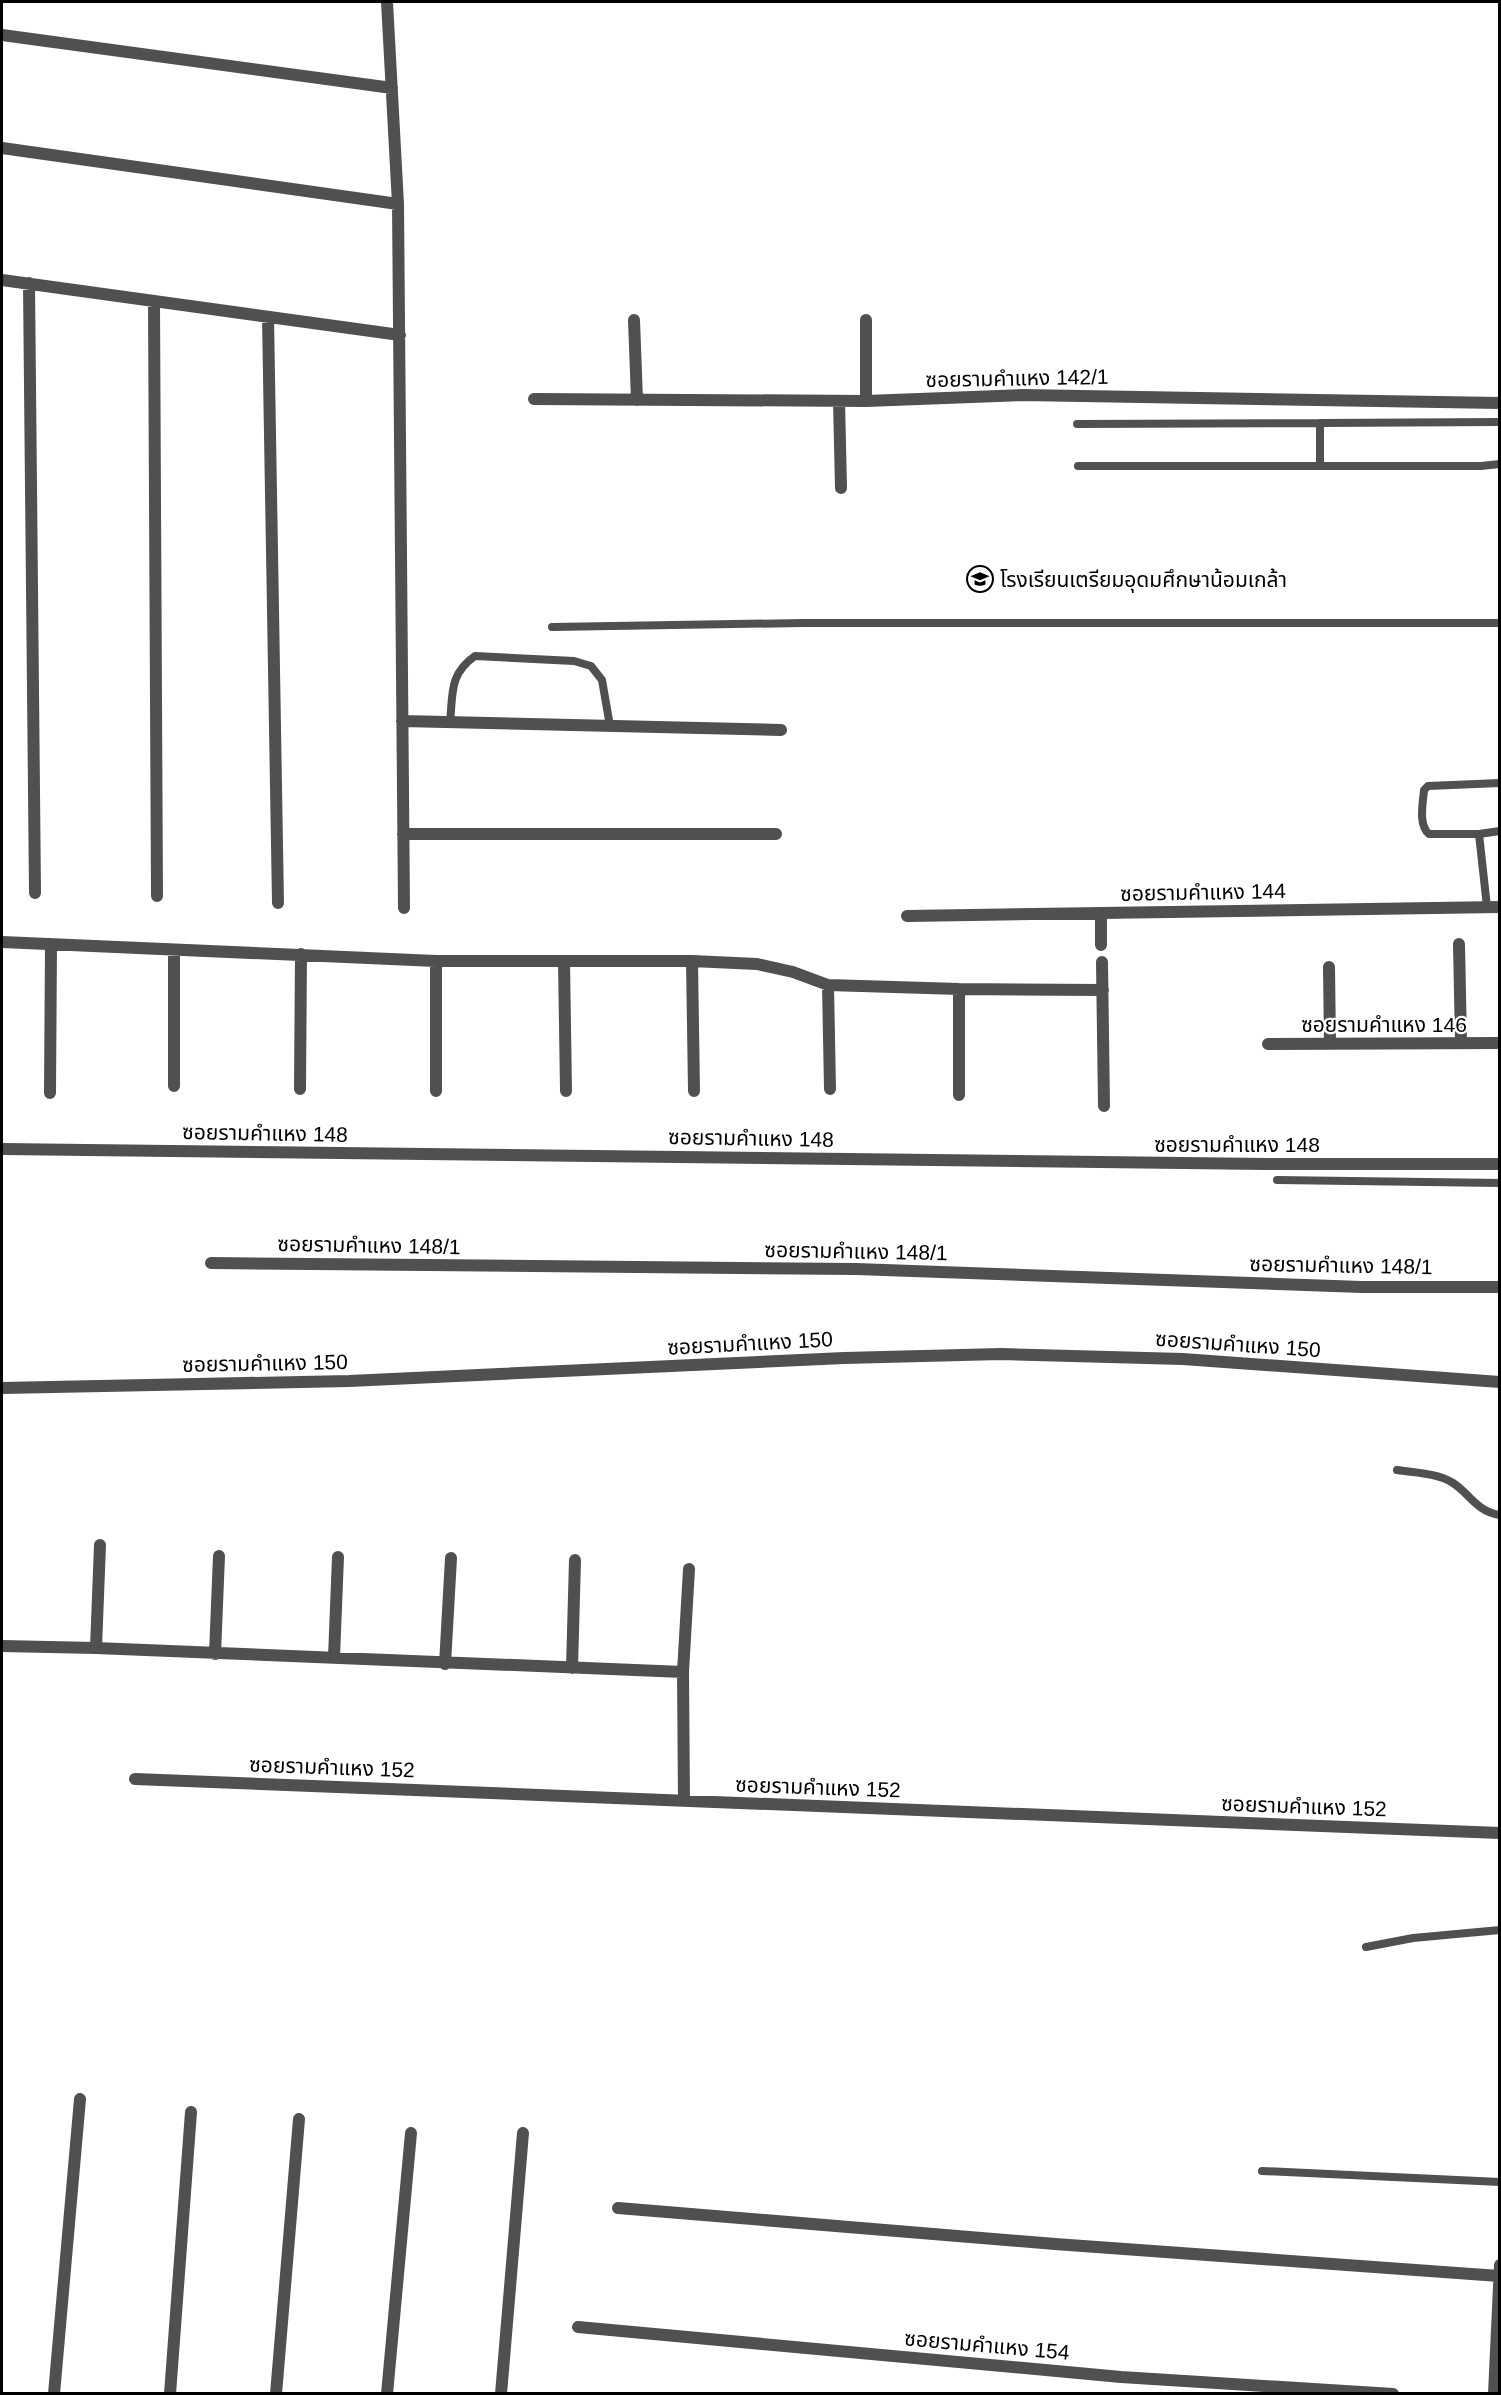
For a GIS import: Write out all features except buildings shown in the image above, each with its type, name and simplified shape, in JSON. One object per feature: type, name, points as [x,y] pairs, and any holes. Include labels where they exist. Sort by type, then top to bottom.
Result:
[{"type":"street","points":[[387,2],[398,204],[404,909]]},
{"type":"street","points":[[2,35],[392,88]]},
{"type":"street","points":[[2,148],[398,204]]},
{"type":"street","points":[[2,280],[400,334]]},
{"type":"street","points":[[29,283],[35,893]]},
{"type":"street","points":[[154,302],[157,896]]},
{"type":"street","points":[[268,317],[278,903]]},
{"type":"street","points":[[634,320],[637,400]]},
{"type":"street","points":[[866,320],[866,401]]},
{"type":"street","name":"ซอยรามคำแหง 142/1","points":[[534,399],[866,401],[1023,395],[1500,402]]},
{"type":"street","points":[[839,401],[841,488]]},
{"type":"street","points":[[402,722],[781,730]]},
{"type":"street","points":[[403,834],[776,834]]},
{"type":"street","name":"ซอยรามคำแหง 144","points":[[907,916],[1493,907]]},
{"type":"street","points":[[1101,914],[1101,945]]},
{"type":"street","points":[[2,942],[436,961],[692,961],[757,964],[793,972],[828,985],[1103,990]]},
{"type":"street","points":[[50,1093],[51,944]]},
{"type":"street","points":[[1459,945],[1461,1043]]},
{"type":"street","points":[[174,950],[174,1086]]},
{"type":"street","points":[[300,1089],[301,954]]},
{"type":"street","points":[[436,961],[436,1091]]},
{"type":"street","points":[[564,961],[566,1091]]},
{"type":"street","points":[[692,961],[694,1091]]},
{"type":"street","points":[[1102,962],[1104,1106]]},
{"type":"street","points":[[1329,966],[1330,1044]]},
{"type":"street","points":[[828,985],[830,1089]]},
{"type":"street","points":[[959,989],[959,1095]]},
{"type":"street","name":"ซอยรามคำแหง 146","points":[[1268,1044],[1500,1043]]},
{"type":"street","name":"ซอยรามคำแหง 148","points":[[2,1149],[1266,1164],[1500,1164]]},
{"type":"street","name":"ซอยรามคำแหง 148/1","points":[[211,1263],[856,1269],[1362,1287],[1500,1287]]},
{"type":"street","name":"ซอยรามคำแหง 150","points":[[2,1388],[349,1381],[844,1358],[1001,1354],[1183,1359],[1500,1382]]},
{"type":"street","points":[[96,1648],[100,1545]]},
{"type":"street","points":[[215,1654],[219,1556]]},
{"type":"street","points":[[334,1657],[338,1557]]},
{"type":"street","points":[[444,1664],[451,1558]]},
{"type":"street","points":[[572,1668],[575,1560]]},
{"type":"street","points":[[684,1801],[683,1672],[689,1569]]},
{"type":"street","points":[[2,1646],[683,1672]]},
{"type":"street","name":"ซอยรามคำแหง 152","points":[[135,1779],[1500,1833]]},
{"type":"street","points":[[54,2394],[80,2098]]},
{"type":"street","points":[[170,2394],[191,2112]]},
{"type":"street","points":[[276,2394],[299,2119]]},
{"type":"street","points":[[387,2394],[411,2133]]},
{"type":"street","points":[[501,2394],[523,2133]]},
{"type":"street","points":[[618,2208],[1043,2243],[1499,2271],[1494,2394]]},
{"type":"street","name":"ซอยรามคำแหง 154","points":[[579,2327],[1121,2377],[1393,2394]]},
{"type":"lane","points":[[1077,424],[1500,422]]},
{"type":"lane","points":[[1320,423],[1320,465]]},
{"type":"lane","points":[[1078,466],[1481,466],[1500,464]]},
{"type":"lane","points":[[552,627],[803,622],[1500,623]]},
{"type":"lane","points":[[450,722],[455,680],[463,665],[475,656],[574,661],[591,666],[602,680],[610,726]]},
{"type":"lane","points":[[1500,783],[1428,786],[1424,790],[1423,823],[1424,830],[1429,834],[1479,834],[1500,831]]},
{"type":"lane","points":[[1479,834],[1493,907]]},
{"type":"lane","points":[[1277,1180],[1500,1183]]},
{"type":"lane","points":[[1397,1470],[1447,1479],[1484,1510],[1500,1515]]},
{"type":"lane","points":[[1366,1947],[1413,1938],[1500,1930]]},
{"type":"lane","points":[[1262,2171],[1500,2182]]},
{"type":"place","name":"โรงเรียนเตรียมอุดมศึกษาน้อมเกล้า","points":[[980,579]]}]
